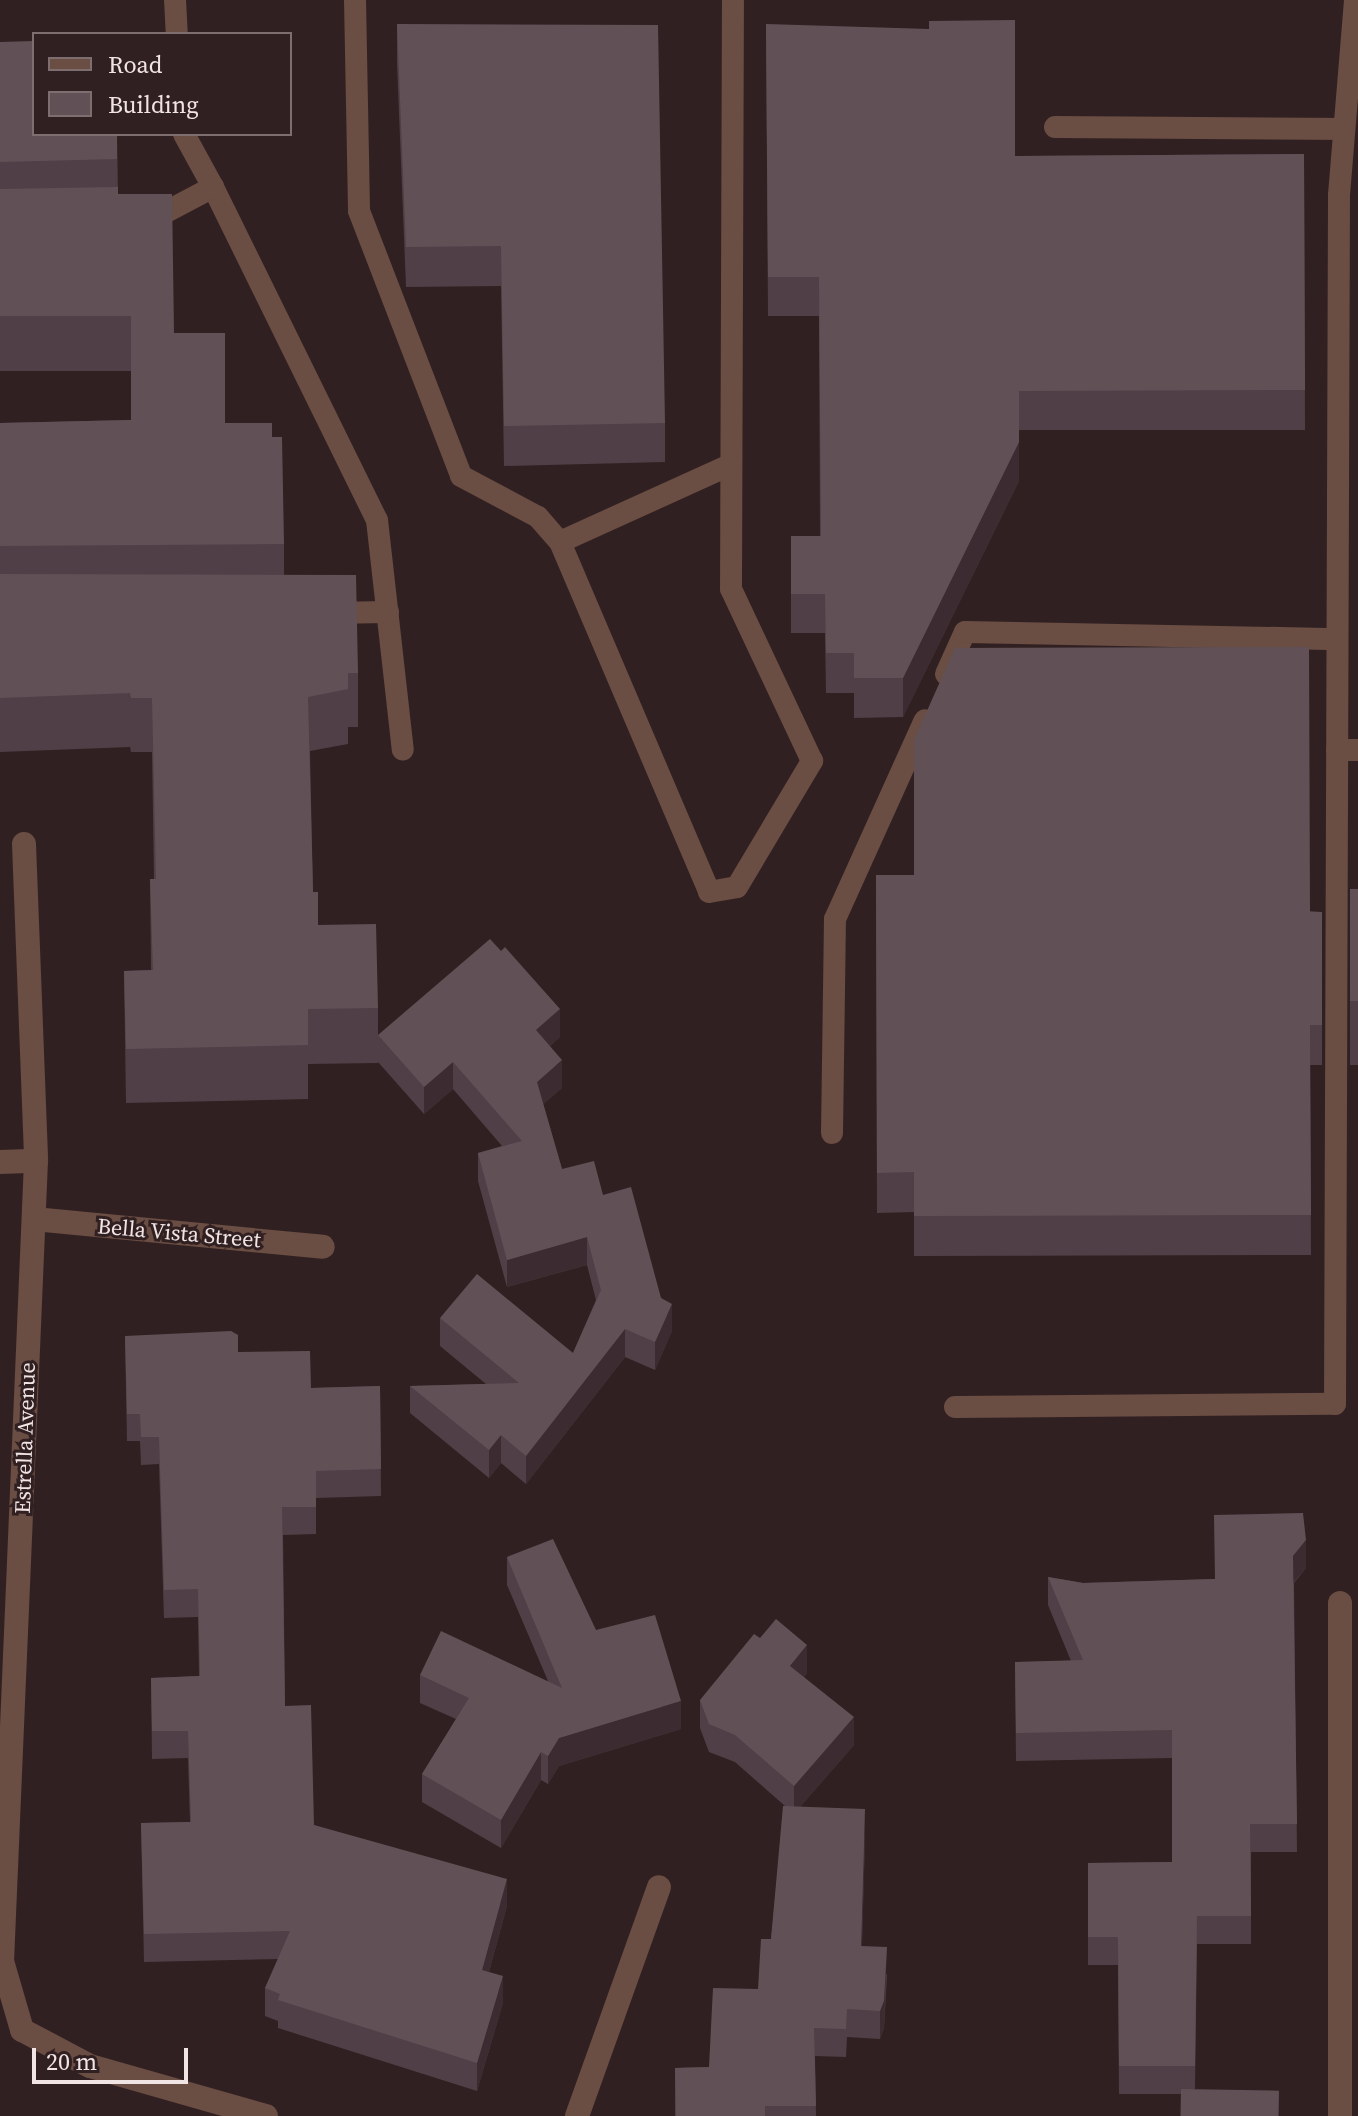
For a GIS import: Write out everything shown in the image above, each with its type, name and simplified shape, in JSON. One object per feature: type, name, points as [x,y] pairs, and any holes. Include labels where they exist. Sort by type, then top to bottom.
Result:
[{"type":"street","name":"Estrella Avenue","points":[[24,844],[36,1161],[2,1961],[22,2030],[90,2066],[266,2116]]},
{"type":"street","points":[[0,1162],[36,1161]]},
{"type":"street","name":"Bella Vista Street","points":[[34,1219],[323,1247]]},
{"type":"street","points":[[1340,1603],[1340,2116]]},
{"type":"street","points":[[577,2116],[659,1887]]},
{"type":"lane","points":[[175,0],[177,32]]},
{"type":"lane","points":[[355,0],[359,211],[461,476],[538,517],[560,542],[709,892],[737,887],[812,761],[731,589],[733,0]]},
{"type":"lane","points":[[955,1407],[1335,1404],[1347,750],[1337,639],[1339,195],[1355,0]]},
{"type":"lane","points":[[1055,127],[1344,129]]},
{"type":"lane","points":[[185,136],[377,520],[403,750]]},
{"type":"lane","points":[[120,228],[141,225],[213,187]]},
{"type":"lane","points":[[560,542],[730,465]]},
{"type":"lane","points":[[310,613],[388,612]]},
{"type":"lane","points":[[832,1133],[835,919],[965,632],[1337,639]]},
{"type":"building","points":[[1015,20],[1015,156],[1304,154],[1305,390],[1019,391],[1019,442],[903,678],[854,678],[854,653],[826,653],[825,594],[791,594],[791,536],[821,536],[819,277],[768,277],[766,24],[929,29],[929,21]]},
{"type":"building","points":[[397,24],[658,25],[665,423],[504,426],[501,246],[406,247]]},
{"type":"building","points":[[32,41],[32,136],[117,136],[117,159],[0,162],[0,42]]},
{"type":"building","points":[[118,187],[118,194],[172,194],[174,333],[225,333],[225,423],[272,423],[272,437],[282,437],[284,544],[0,546],[0,423],[131,420],[131,316],[0,316],[0,189]]},
{"type":"building","points":[[0,574],[356,575],[358,673],[348,673],[348,689],[308,697],[313,892],[318,892],[318,925],[376,924],[378,1008],[308,1009],[308,1045],[126,1049],[124,971],[153,970],[150,879],[156,879],[152,698],[131,698],[130,693],[0,698]]},
{"type":"building","points":[[1309,647],[1310,912],[1322,912],[1322,1025],[1310,1025],[1311,1215],[914,1216],[914,1172],[877,1173],[876,875],[914,875],[914,740],[955,648]]},
{"type":"building","points":[[1350,889],[1358,889],[1358,1001],[1350,1001]]},
{"type":"building","points":[[490,939],[501,951],[505,947],[560,1009],[536,1030],[562,1060],[537,1082],[562,1169],[594,1161],[603,1195],[631,1187],[661,1298],[672,1304],[655,1342],[625,1329],[526,1456],[501,1435],[489,1450],[410,1386],[519,1383],[440,1318],[477,1274],[573,1353],[601,1290],[587,1237],[507,1260],[478,1153],[522,1141],[453,1062],[424,1087],[378,1035]]},
{"type":"building","points":[[231,1331],[238,1335],[238,1352],[310,1351],[311,1388],[380,1386],[381,1469],[316,1471],[316,1507],[282,1507],[285,1706],[311,1705],[314,1825],[507,1879],[482,1970],[503,1976],[477,2063],[278,2000],[280,1994],[265,1988],[290,1931],[144,1934],[141,1823],[191,1822],[188,1731],[152,1731],[151,1678],[200,1676],[198,1589],[164,1590],[159,1437],[141,1437],[140,1414],[127,1414],[125,1336]]},
{"type":"building","points":[[1303,1513],[1306,1540],[1293,1556],[1297,1824],[1250,1824],[1251,1916],[1197,1916],[1195,2066],[1119,2066],[1118,1937],[1088,1937],[1088,1863],[1172,1862],[1172,1730],[1016,1733],[1015,1662],[1083,1660],[1048,1577],[1083,1583],[1215,1579],[1214,1515]]},
{"type":"building","points":[[553,1539],[596,1630],[655,1615],[681,1701],[559,1738],[548,1756],[541,1752],[501,1820],[422,1774],[469,1698],[420,1675],[441,1631],[562,1688],[507,1557]]},
{"type":"building","points":[[776,1619],[807,1645],[790,1666],[854,1717],[794,1786],[735,1735],[709,1724],[700,1700],[754,1634],[760,1638]]},
{"type":"building","points":[[783,1806],[865,1809],[861,1946],[887,1947],[884,2001],[880,2011],[847,2009],[846,2029],[814,2028],[816,2106],[765,2106],[765,2116],[676,2116],[675,2068],[709,2067],[713,1988],[758,1989],[761,1939],[771,1939]]},
{"type":"building","points":[[1181,2089],[1279,2091],[1279,2116],[1181,2116]]}]
